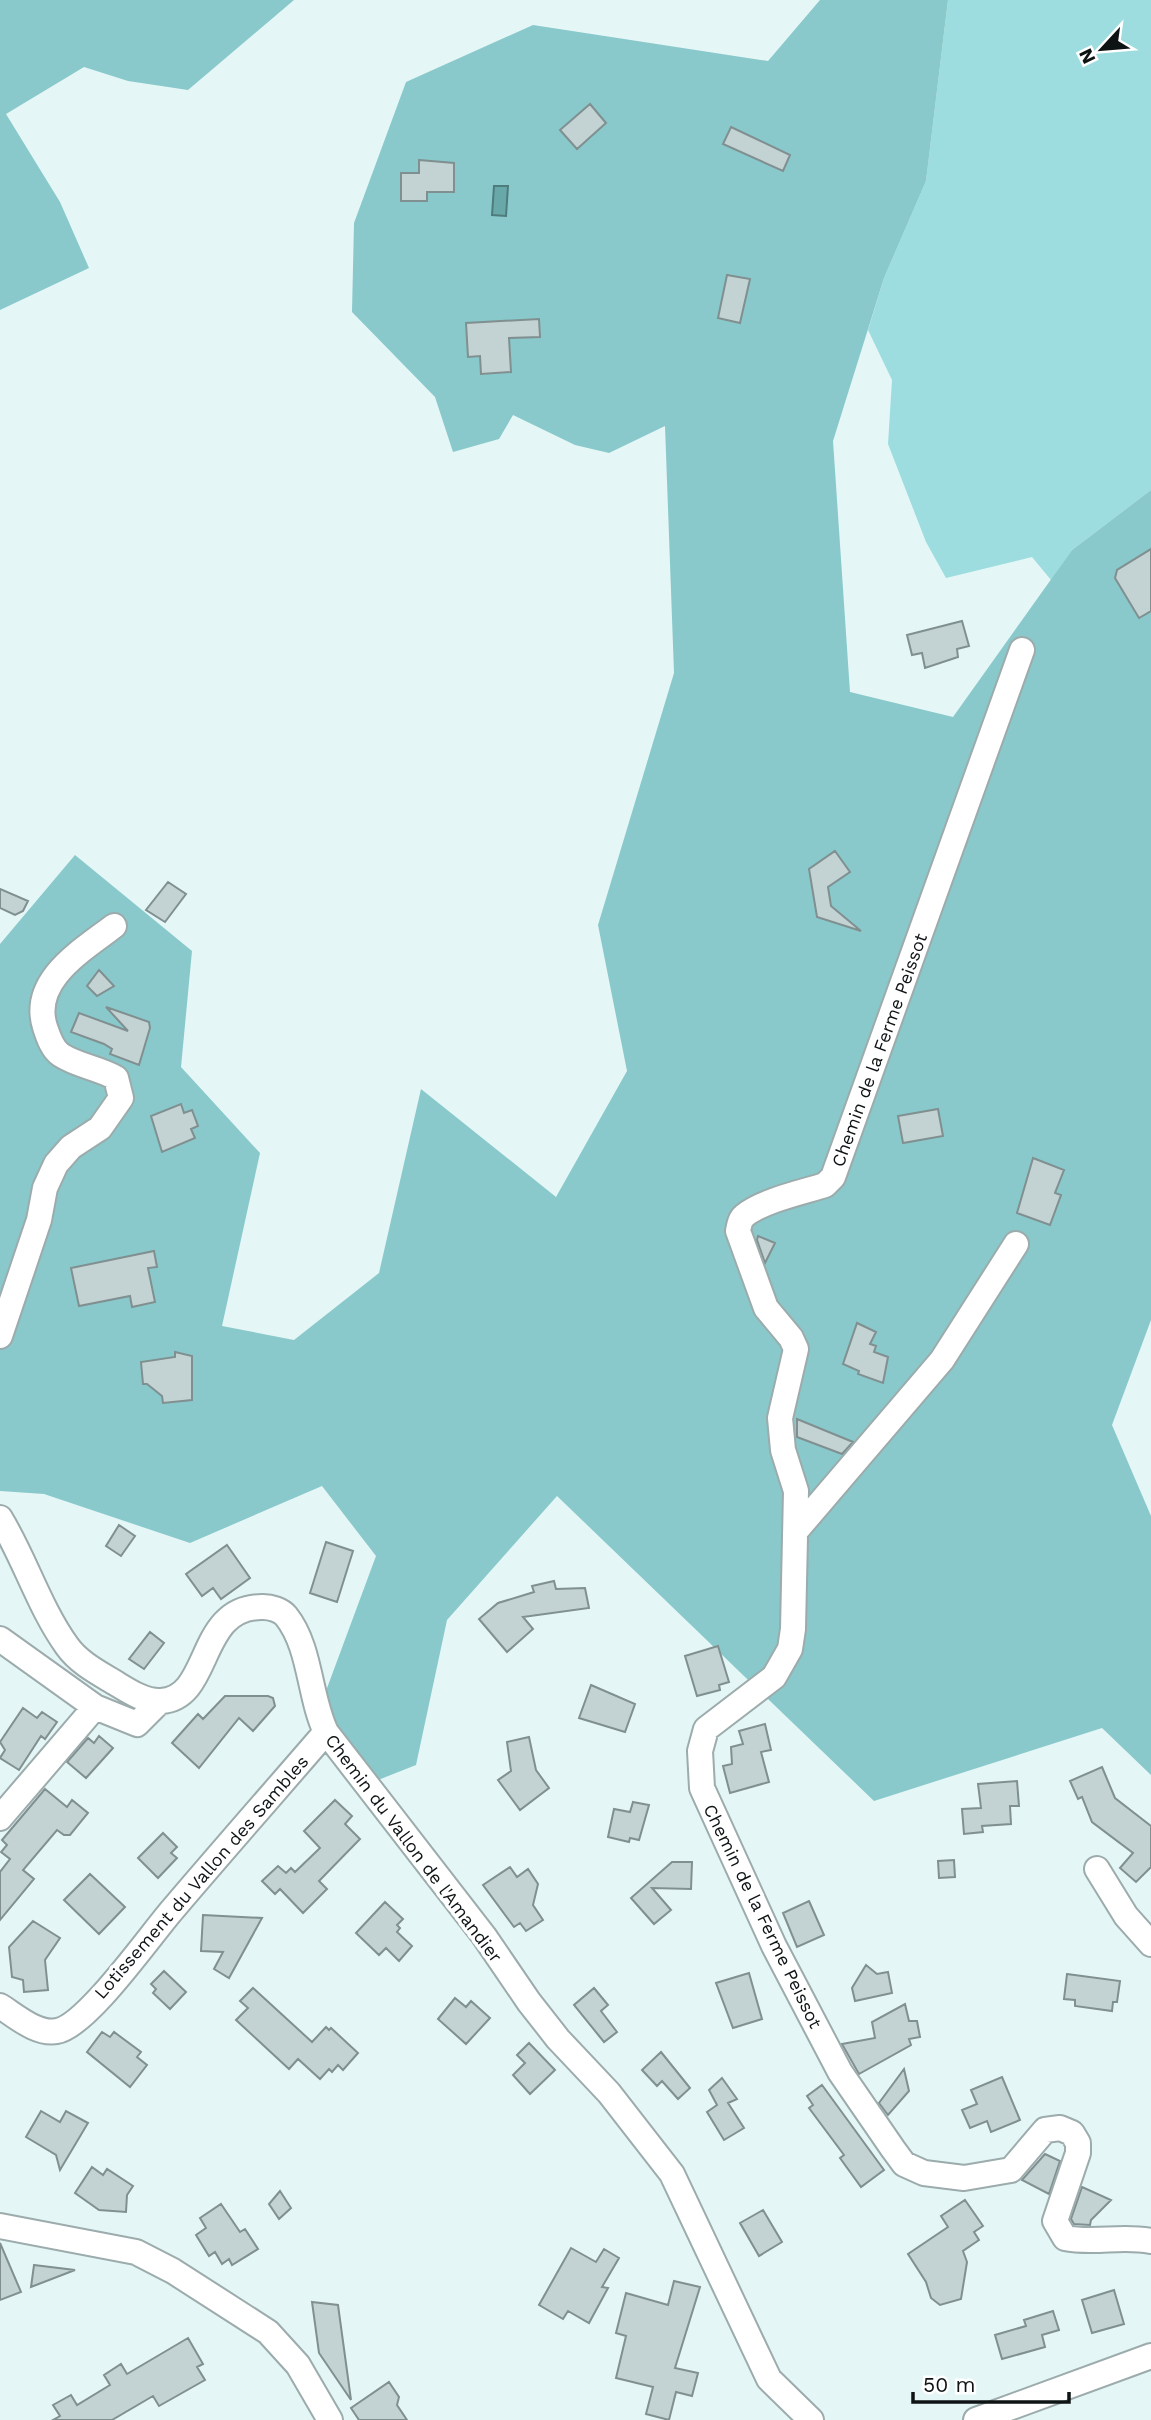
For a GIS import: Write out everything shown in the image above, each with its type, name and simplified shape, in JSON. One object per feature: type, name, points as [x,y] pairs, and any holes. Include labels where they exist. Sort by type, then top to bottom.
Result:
[{"type":"street","name":"Chemin de la Ferme Peissot","points":[[1022,650],[833,1177],[825,1185],[757,1209],[742,1217],[740,1222],[738,1231],[766,1308],[791,1338],[796,1349],[780,1418],[783,1450],[796,1491],[790,1648],[774,1677],[705,1729],[700,1751],[702,1788],[774,1945],[840,2072],[904,2164],[938,2175],[964,2178],[995,2175],[1011,2170],[1045,2130],[1060,2128],[1072,2133],[1078,2143],[1078,2153],[1055,2221],[1065,2238],[1080,2241],[1122,2237],[1151,2241]]},
{"type":"street","points":[[0,1336],[39,1220],[44,1188],[56,1164],[71,1147],[100,1128],[121,1098],[116,1078],[59,1054],[49,1039],[43,1020],[46,990],[56,972],[114,926]]},
{"type":"street","points":[[795,1532],[942,1360],[1016,1244]]},
{"type":"street","points":[[0,1518],[18,1548],[51,1620],[68,1647],[87,1665],[135,1695],[159,1702],[137,1724],[95,1707],[0,1639]]},
{"type":"street","name":"Chemin du Vallon de l'Amandier","points":[[159,1702],[171,1700],[185,1690],[217,1629],[229,1615],[243,1608],[270,1607],[284,1614],[294,1627],[318,1715],[326,1732],[484,1936],[536,2011],[609,2093],[672,2174],[769,2379],[811,2420]]},
{"type":"street","points":[[0,1818],[95,1707]]},
{"type":"street","name":"Lotissement du Vallon des Sambles","points":[[0,2006],[39,2030],[58,2031],[78,2019],[124,1971],[170,1912],[326,1732]]},
{"type":"street","points":[[1097,1869],[1126,1916],[1151,1944]]},
{"type":"street","points":[[0,2226],[136,2252],[173,2271],[268,2332],[298,2365],[330,2420]]},
{"type":"street","points":[[976,2420],[1151,2356]]},
{"type":"shaded area","points":[[0,0],[294,0],[188,90],[128,81],[84,67],[6,114],[60,202],[89,268],[0,310]]},
{"type":"shaded area","points":[[820,0],[948,0],[926,181],[884,278],[833,441],[850,692],[953,717],[1072,550],[1151,490],[1151,1320],[1112,1425],[1151,1516],[1151,1775],[1102,1728],[874,1801],[557,1496],[447,1620],[416,1765],[368,1784],[320,1707],[376,1556],[322,1486],[190,1543],[44,1494],[0,1491],[0,944],[75,855],[192,951],[181,1067],[260,1153],[222,1326],[294,1340],[379,1273],[421,1089],[556,1197],[627,1071],[598,925],[674,673],[665,426],[609,453],[575,445],[513,415],[499,439],[453,452],[435,397],[352,312],[354,223],[406,82],[533,25],[768,61]]},
{"type":"shaded area","points":[[948,0],[1151,0],[1151,490],[1072,550],[1051,580],[1032,557],[946,578],[926,542],[888,444],[892,380],[868,330],[884,278],[926,181]]},
{"type":"shaded area","points":[[494,186],[508,186],[506,216],[492,215]]},
{"type":"building","points":[[590,104],[606,123],[577,149],[560,130]]},
{"type":"building","points":[[731,127],[790,155],[783,171],[723,144]]},
{"type":"building","points":[[419,160],[454,163],[454,192],[427,192],[427,201],[401,201],[401,173],[419,173]]},
{"type":"building","points":[[727,275],[750,279],[740,323],[718,318]]},
{"type":"building","points":[[539,319],[540,337],[509,338],[511,372],[481,374],[480,356],[468,357],[466,323]]},
{"type":"building","points":[[1151,549],[1151,611],[1139,618],[1115,578],[1117,570]]},
{"type":"building","points":[[962,621],[969,646],[957,649],[958,657],[925,668],[922,653],[912,655],[907,635]]},
{"type":"building","points":[[835,851],[850,872],[828,887],[831,906],[861,931],[817,917],[809,869]]},
{"type":"building","points":[[168,882],[186,894],[165,922],[146,910]]},
{"type":"building","points":[[0,889],[28,901],[23,911],[15,915],[0,908]]},
{"type":"building","points":[[99,970],[114,986],[97,996],[87,986]]},
{"type":"building","points":[[106,1007],[149,1022],[150,1028],[139,1065],[110,1054],[112,1049],[104,1044],[71,1032],[79,1013],[128,1031]]},
{"type":"building","points":[[181,1104],[184,1113],[192,1110],[198,1126],[191,1129],[195,1138],[162,1152],[151,1116]]},
{"type":"building","points":[[938,1109],[943,1136],[903,1143],[898,1116]]},
{"type":"building","points":[[1033,1158],[1064,1170],[1055,1193],[1061,1195],[1050,1225],[1017,1213]]},
{"type":"building","points":[[758,1236],[775,1243],[765,1263],[757,1240]]},
{"type":"building","points":[[154,1251],[157,1267],[148,1268],[155,1302],[132,1307],[130,1296],[79,1306],[71,1268]]},
{"type":"building","points":[[857,1323],[876,1332],[870,1344],[876,1346],[874,1352],[888,1357],[883,1383],[858,1374],[859,1371],[843,1364]]},
{"type":"building","points":[[175,1352],[192,1356],[192,1400],[163,1403],[162,1396],[147,1384],[143,1384],[141,1362],[175,1357]]},
{"type":"building","points":[[797,1419],[853,1442],[842,1454],[797,1437]]},
{"type":"building","points":[[119,1525],[135,1536],[121,1556],[106,1546]]},
{"type":"building","points":[[326,1542],[353,1551],[337,1602],[310,1593]]},
{"type":"building","points":[[227,1545],[250,1578],[221,1599],[213,1588],[202,1596],[186,1574]]},
{"type":"building","points":[[554,1581],[556,1589],[585,1588],[589,1608],[523,1617],[533,1629],[507,1652],[479,1619],[498,1603],[534,1592],[532,1586]]},
{"type":"building","points":[[150,1632],[164,1643],[144,1669],[129,1659]]},
{"type":"building","points":[[718,1646],[729,1682],[719,1685],[720,1690],[697,1696],[685,1656]]},
{"type":"building","points":[[591,1685],[635,1704],[625,1732],[579,1718]]},
{"type":"building","points":[[225,1696],[268,1696],[273,1698],[275,1706],[253,1731],[239,1718],[199,1768],[172,1743],[198,1714],[203,1719]]},
{"type":"building","points":[[23,1708],[37,1718],[42,1712],[57,1722],[45,1739],[41,1736],[19,1770],[0,1758],[5,1750],[0,1742]]},
{"type":"building","points":[[765,1724],[771,1750],[761,1752],[769,1782],[730,1793],[723,1766],[732,1764],[731,1747],[743,1744],[739,1731]]},
{"type":"building","points":[[99,1736],[113,1748],[86,1778],[67,1762],[88,1738],[94,1743]]},
{"type":"building","points":[[529,1737],[536,1770],[549,1788],[520,1810],[498,1780],[511,1771],[507,1742]]},
{"type":"building","points":[[1102,1767],[1115,1798],[1151,1826],[1151,1867],[1136,1882],[1120,1868],[1133,1853],[1092,1822],[1082,1797],[1078,1799],[1070,1781]]},
{"type":"building","points":[[1017,1781],[1019,1806],[1010,1806],[1011,1824],[982,1826],[983,1832],[964,1834],[962,1809],[981,1808],[978,1784]]},
{"type":"building","points":[[45,1789],[67,1807],[72,1800],[88,1813],[70,1835],[64,1835],[57,1830],[23,1870],[34,1879],[0,1920],[0,1872],[10,1859],[1,1852],[7,1845],[2,1840]]},
{"type":"building","points":[[335,1800],[352,1816],[345,1824],[360,1839],[319,1881],[327,1889],[303,1913],[280,1889],[275,1894],[262,1881],[278,1866],[286,1873],[291,1868],[295,1872],[320,1848],[304,1831]]},
{"type":"building","points":[[633,1802],[649,1805],[639,1840],[630,1838],[629,1842],[608,1837],[614,1809],[630,1812]]},
{"type":"building","points":[[163,1833],[177,1847],[171,1853],[177,1858],[158,1878],[138,1858]]},
{"type":"building","points":[[954,1860],[955,1877],[939,1878],[938,1861]]},
{"type":"building","points":[[672,1862],[692,1862],[691,1889],[652,1888],[671,1910],[654,1924],[631,1898]]},
{"type":"building","points":[[510,1867],[517,1877],[528,1869],[538,1884],[533,1905],[543,1920],[526,1931],[520,1923],[514,1927],[483,1885]]},
{"type":"building","points":[[90,1874],[125,1907],[99,1934],[64,1900]]},
{"type":"building","points":[[809,1901],[824,1935],[797,1947],[783,1913]]},
{"type":"building","points":[[385,1902],[403,1919],[397,1925],[400,1928],[397,1932],[412,1946],[399,1961],[386,1948],[379,1955],[356,1933]]},
{"type":"building","points":[[203,1915],[262,1918],[229,1978],[214,1969],[223,1952],[201,1951]]},
{"type":"building","points":[[33,1921],[60,1938],[45,1960],[48,1990],[24,1992],[23,1980],[12,1977],[9,1947]]},
{"type":"building","points":[[866,1965],[877,1974],[888,1972],[892,1993],[855,2001],[852,1988]]},
{"type":"building","points":[[164,1971],[186,1992],[170,2009],[153,1993],[156,1989],[151,1984]]},
{"type":"building","points":[[749,1973],[762,2019],[733,2028],[716,1983]]},
{"type":"building","points":[[1067,1974],[1120,1981],[1117,2002],[1113,2002],[1112,2011],[1075,2006],[1075,2000],[1064,1999]]},
{"type":"building","points":[[253,1988],[312,2042],[326,2027],[329,2030],[331,2028],[358,2053],[343,2070],[338,2065],[332,2072],[329,2069],[320,2079],[298,2059],[289,2069],[236,2020],[248,2008],[240,2001]]},
{"type":"building","points":[[594,1988],[608,2005],[601,2011],[617,2032],[604,2042],[574,2005]]},
{"type":"building","points":[[455,1998],[466,2007],[471,2001],[490,2018],[466,2044],[438,2019]]},
{"type":"building","points":[[905,2004],[909,2021],[917,2021],[920,2037],[909,2039],[911,2045],[859,2074],[842,2044],[875,2038],[872,2022]]},
{"type":"building","points":[[102,2032],[110,2037],[114,2032],[141,2052],[137,2057],[147,2065],[130,2087],[87,2052]]},
{"type":"building","points":[[529,2043],[555,2070],[530,2094],[513,2075],[525,2063],[517,2055]]},
{"type":"building","points":[[661,2052],[690,2088],[678,2099],[662,2081],[657,2086],[642,2070]]},
{"type":"building","points":[[904,2069],[909,2091],[888,2115],[879,2103]]},
{"type":"building","points":[[1002,2077],[1020,2120],[991,2132],[987,2121],[970,2128],[962,2110],[977,2104],[971,2090]]},
{"type":"building","points":[[722,2078],[737,2099],[728,2103],[744,2128],[724,2140],[707,2112],[717,2105],[709,2090]]},
{"type":"building","points":[[822,2085],[884,2170],[861,2187],[840,2158],[844,2155],[809,2108],[813,2105],[807,2096]]},
{"type":"building","points":[[41,2111],[60,2122],[66,2111],[88,2123],[60,2170],[56,2155],[26,2137]]},
{"type":"building","points":[[1045,2154],[1060,2161],[1049,2194],[1022,2180]]},
{"type":"building","points":[[92,2167],[103,2175],[107,2169],[133,2186],[127,2195],[126,2212],[99,2210],[75,2193]]},
{"type":"building","points":[[1082,2187],[1111,2200],[1091,2220],[1090,2225],[1074,2224],[1071,2219]]},
{"type":"building","points":[[280,2191],[291,2208],[279,2219],[269,2204]]},
{"type":"building","points":[[965,2200],[983,2226],[974,2232],[979,2240],[963,2251],[967,2262],[961,2299],[940,2305],[931,2298],[926,2282],[908,2254],[948,2227],[941,2216]]},
{"type":"building","points":[[221,2204],[240,2232],[245,2229],[258,2249],[232,2265],[229,2259],[222,2264],[215,2252],[209,2256],[196,2235],[206,2228],[200,2218]]},
{"type":"building","points":[[763,2210],[782,2242],[759,2256],[740,2223]]},
{"type":"building","points":[[0,2243],[21,2292],[0,2300]]},
{"type":"building","points":[[571,2248],[596,2262],[604,2249],[619,2258],[602,2287],[608,2288],[589,2323],[568,2311],[563,2319],[539,2305]]},
{"type":"building","points":[[34,2265],[75,2270],[31,2287]]},
{"type":"building","points":[[674,2281],[700,2287],[675,2368],[698,2373],[692,2396],[676,2392],[669,2420],[646,2414],[653,2387],[616,2378],[626,2336],[616,2333],[626,2293],[668,2305]]},
{"type":"building","points":[[1114,2290],[1124,2324],[1092,2333],[1082,2300]]},
{"type":"building","points":[[312,2302],[338,2305],[351,2400],[319,2353]]},
{"type":"building","points":[[1053,2311],[1059,2330],[1042,2335],[1045,2347],[1002,2359],[995,2335],[1026,2326],[1024,2320]]},
{"type":"building","points":[[188,2338],[203,2364],[197,2367],[205,2380],[159,2406],[153,2396],[112,2420],[53,2420],[60,2416],[53,2405],[71,2395],[77,2405],[110,2385],[104,2375],[121,2364],[127,2374]]},
{"type":"building","points":[[389,2382],[399,2397],[397,2405],[407,2420],[359,2420],[351,2408]]}]
